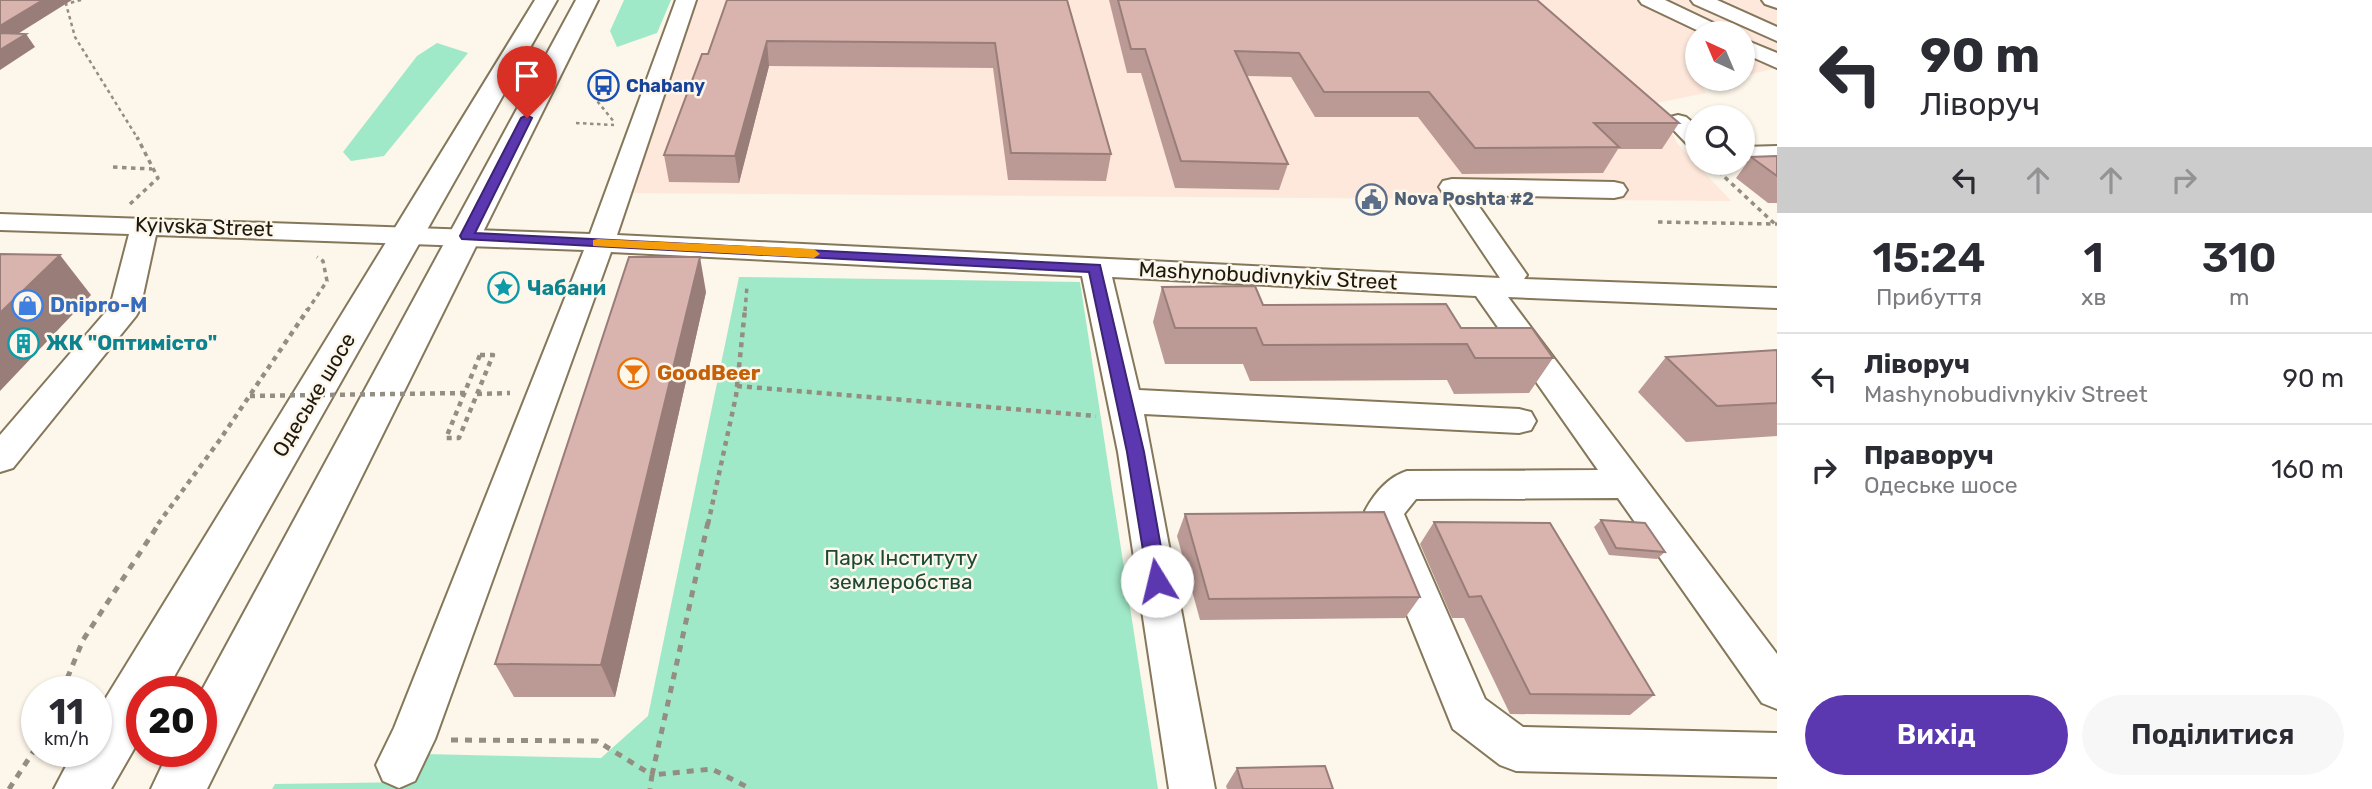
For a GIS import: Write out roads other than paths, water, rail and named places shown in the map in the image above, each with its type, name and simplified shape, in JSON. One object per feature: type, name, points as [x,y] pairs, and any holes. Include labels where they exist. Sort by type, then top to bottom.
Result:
[{"type":"highway","name":"Одеське шосе","points":[[81,789],[547,0]]},
{"type":"highway","points":[[217,714],[587,0]]},
{"type":"highway","points":[[178,789],[190,767]]},
{"type":"street","points":[[405,752],[601,243],[686,0]]},
{"type":"street","points":[[1649,0],[1694,21]]},
{"type":"street","points":[[1701,0],[1777,35]]},
{"type":"street","points":[[1772,0],[1777,2]]},
{"type":"street","points":[[1755,51],[1777,61]]},
{"type":"street","points":[[1678,122],[1685,129]]},
{"type":"street","points":[[1755,154],[1777,153]]},
{"type":"street","points":[[1614,190],[1452,187],[1499,281],[1628,484],[1777,690]]},
{"type":"street","name":"Kyivska Street","points":[[0,222],[134,218],[467,236]]},
{"type":"street","points":[[0,459],[125,309],[134,218]]},
{"type":"street","name":"Mashynobudivnykiv Street","points":[[467,236],[1095,268],[1499,281],[1777,298]]},
{"type":"street","points":[[1095,268],[1127,410],[1192,789]]},
{"type":"street","points":[[1127,410],[1519,421]]},
{"type":"street","points":[[1628,484],[1407,485],[1384,511],[1469,714],[1516,749],[1777,755]]},
{"type":"place","name":"Chabany","points":[[603,86]]},
{"type":"place","name":"Nova Poshta #2","points":[[1371,199]]},
{"type":"place","name":"Чабани","points":[[504,288]]},
{"type":"place","name":"Dnipro-M","points":[[27,305]]},
{"type":"place","name":"ЖК \"Оптимісто\"","points":[[23,343]]},
{"type":"place","name":"GoodBeer","points":[[634,373]]},
{"type":"park label","name":"Парк Інституту землеробства","points":[[901,570]]}]
